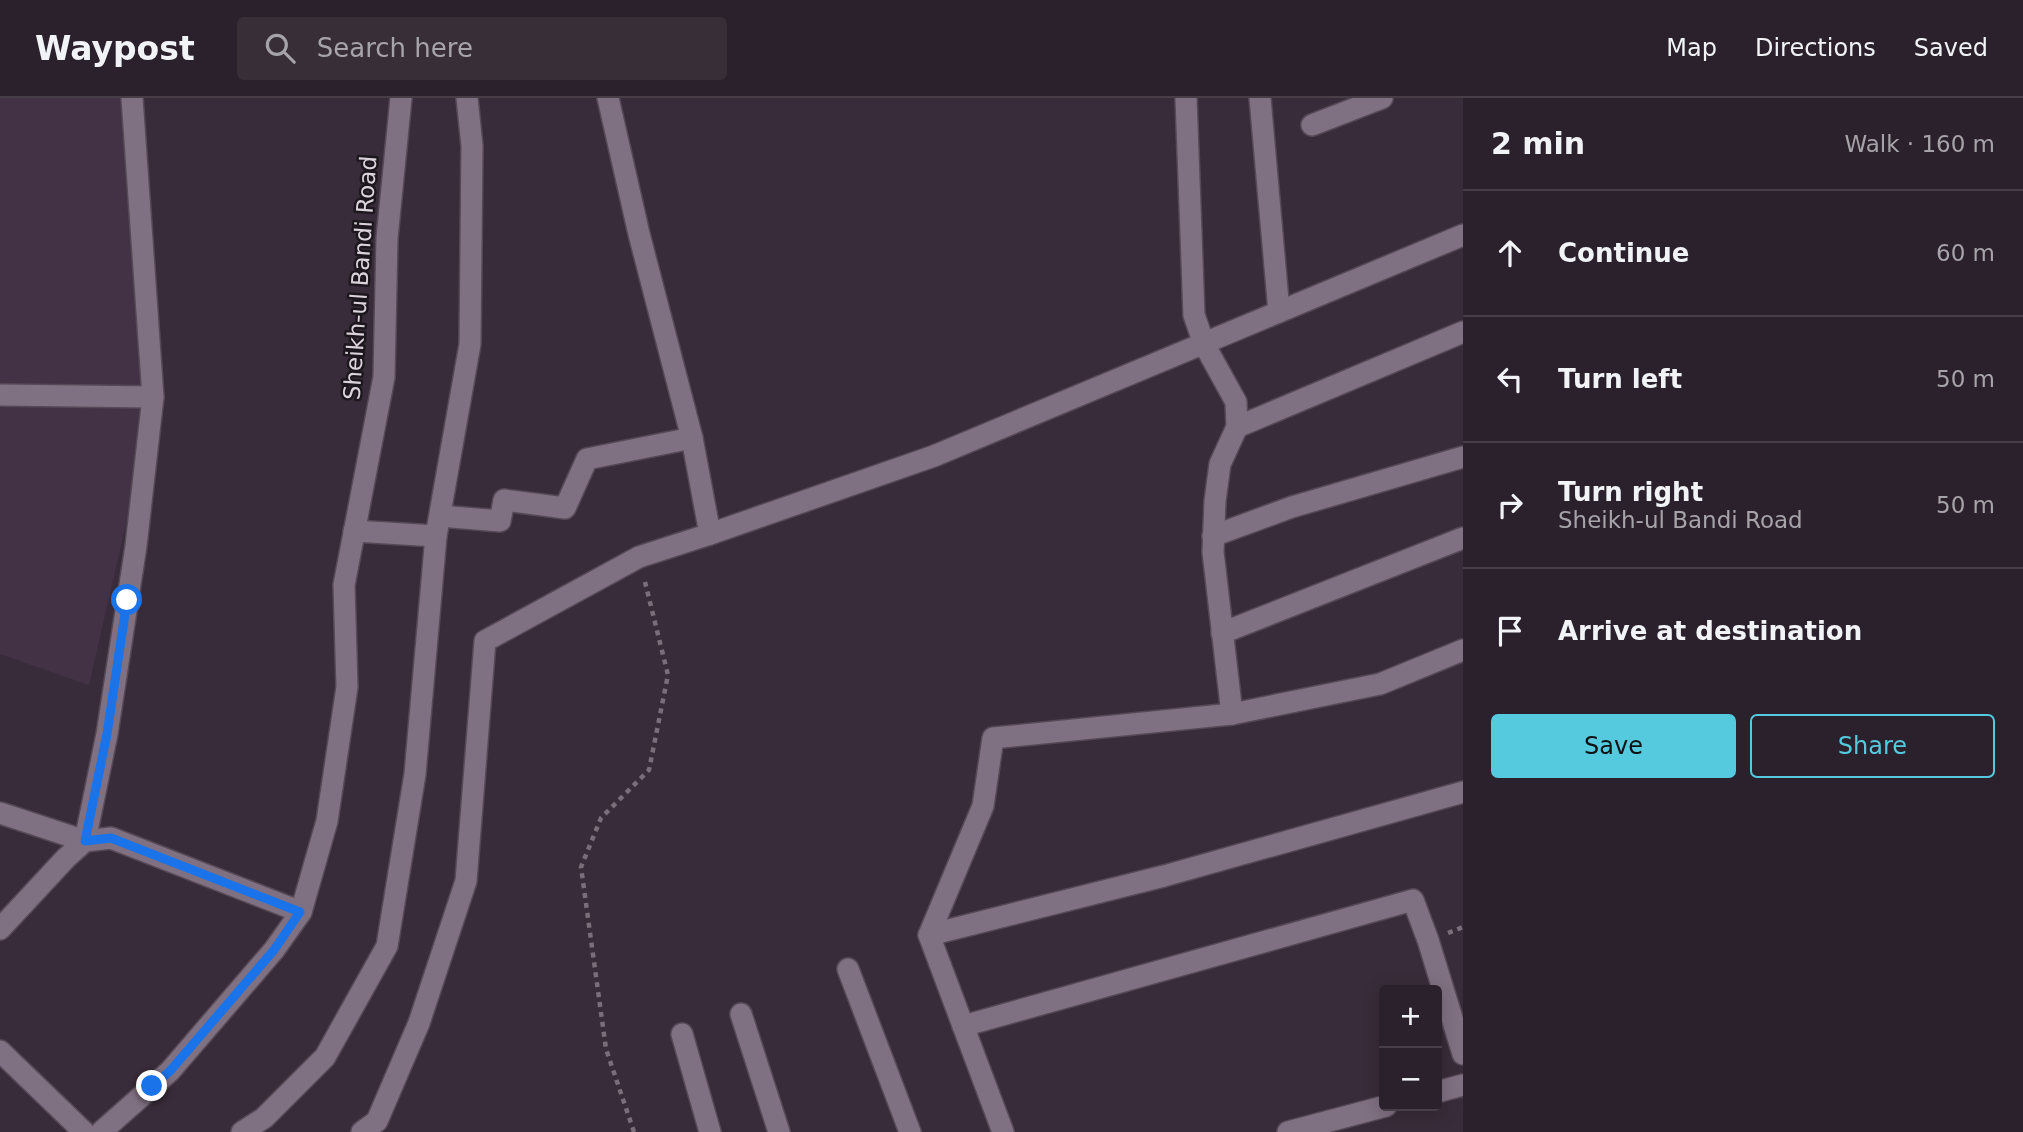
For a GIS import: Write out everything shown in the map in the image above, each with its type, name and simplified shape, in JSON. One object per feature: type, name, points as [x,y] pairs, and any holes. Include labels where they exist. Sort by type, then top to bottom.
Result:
[{"type":"street","points":[[0,929],[85,841],[107,734],[130,586],[153,397],[132,98]]},
{"type":"street","name":"Sheikh-ul Bandi Road","points":[[101,1132],[170,1071],[274,950],[300,912],[327,821],[347,687],[344,585],[384,377],[387,238],[401,98]]},
{"type":"street","points":[[242,1132],[264,1118],[325,1057],[387,946],[415,774],[438,526],[470,344],[472,146],[467,98]]},
{"type":"street","points":[[608,98],[639,234],[692,438],[710,534]]},
{"type":"street","points":[[1186,98],[1191,291],[1194,315],[1205,344],[1236,402],[1237,427],[1220,464],[1213,536],[1232,714]]},
{"type":"street","points":[[1260,98],[1279,312]]},
{"type":"street","points":[[1312,125],[1382,98]]},
{"type":"street","points":[[362,1132],[377,1121],[419,1023],[466,881],[485,641],[639,557],[934,456],[1463,234]]},
{"type":"street","points":[[1237,427],[1463,332]]},
{"type":"street","points":[[0,396],[153,397]]},
{"type":"street","points":[[354,531],[500,521],[504,500],[565,508],[587,459],[692,438]]},
{"type":"street","points":[[1213,536],[1292,507],[1463,457]]},
{"type":"street","points":[[1222,633],[1463,538]]},
{"type":"street","points":[[1003,1132],[929,935],[983,806],[993,738],[1232,714],[1380,684],[1463,650]]},
{"type":"street","points":[[929,935],[1164,876],[1463,792]]},
{"type":"street","points":[[0,813],[85,841],[111,838],[300,912]]},
{"type":"street","points":[[963,1026],[1413,900],[1463,1054]]},
{"type":"street","points":[[848,969],[910,1132]]},
{"type":"street","points":[[741,1014],[779,1132]]},
{"type":"street","points":[[682,1034],[710,1132]]},
{"type":"street","points":[[0,1051],[84,1132]]},
{"type":"street","points":[[1442,1091],[1463,1085]]},
{"type":"street","points":[[1289,1132],[1379,1108]]},
{"type":"path","points":[[634,1132],[606,1049],[581,867],[601,818],[649,770],[668,675],[639,557]]},
{"type":"shaded area","points":[[0,98],[126,98],[152,410],[89,685],[0,654]]},
{"type":"route","points":[[127,600],[107,734],[85,841],[111,838],[300,912],[274,950],[170,1071],[152,1086]]}]
